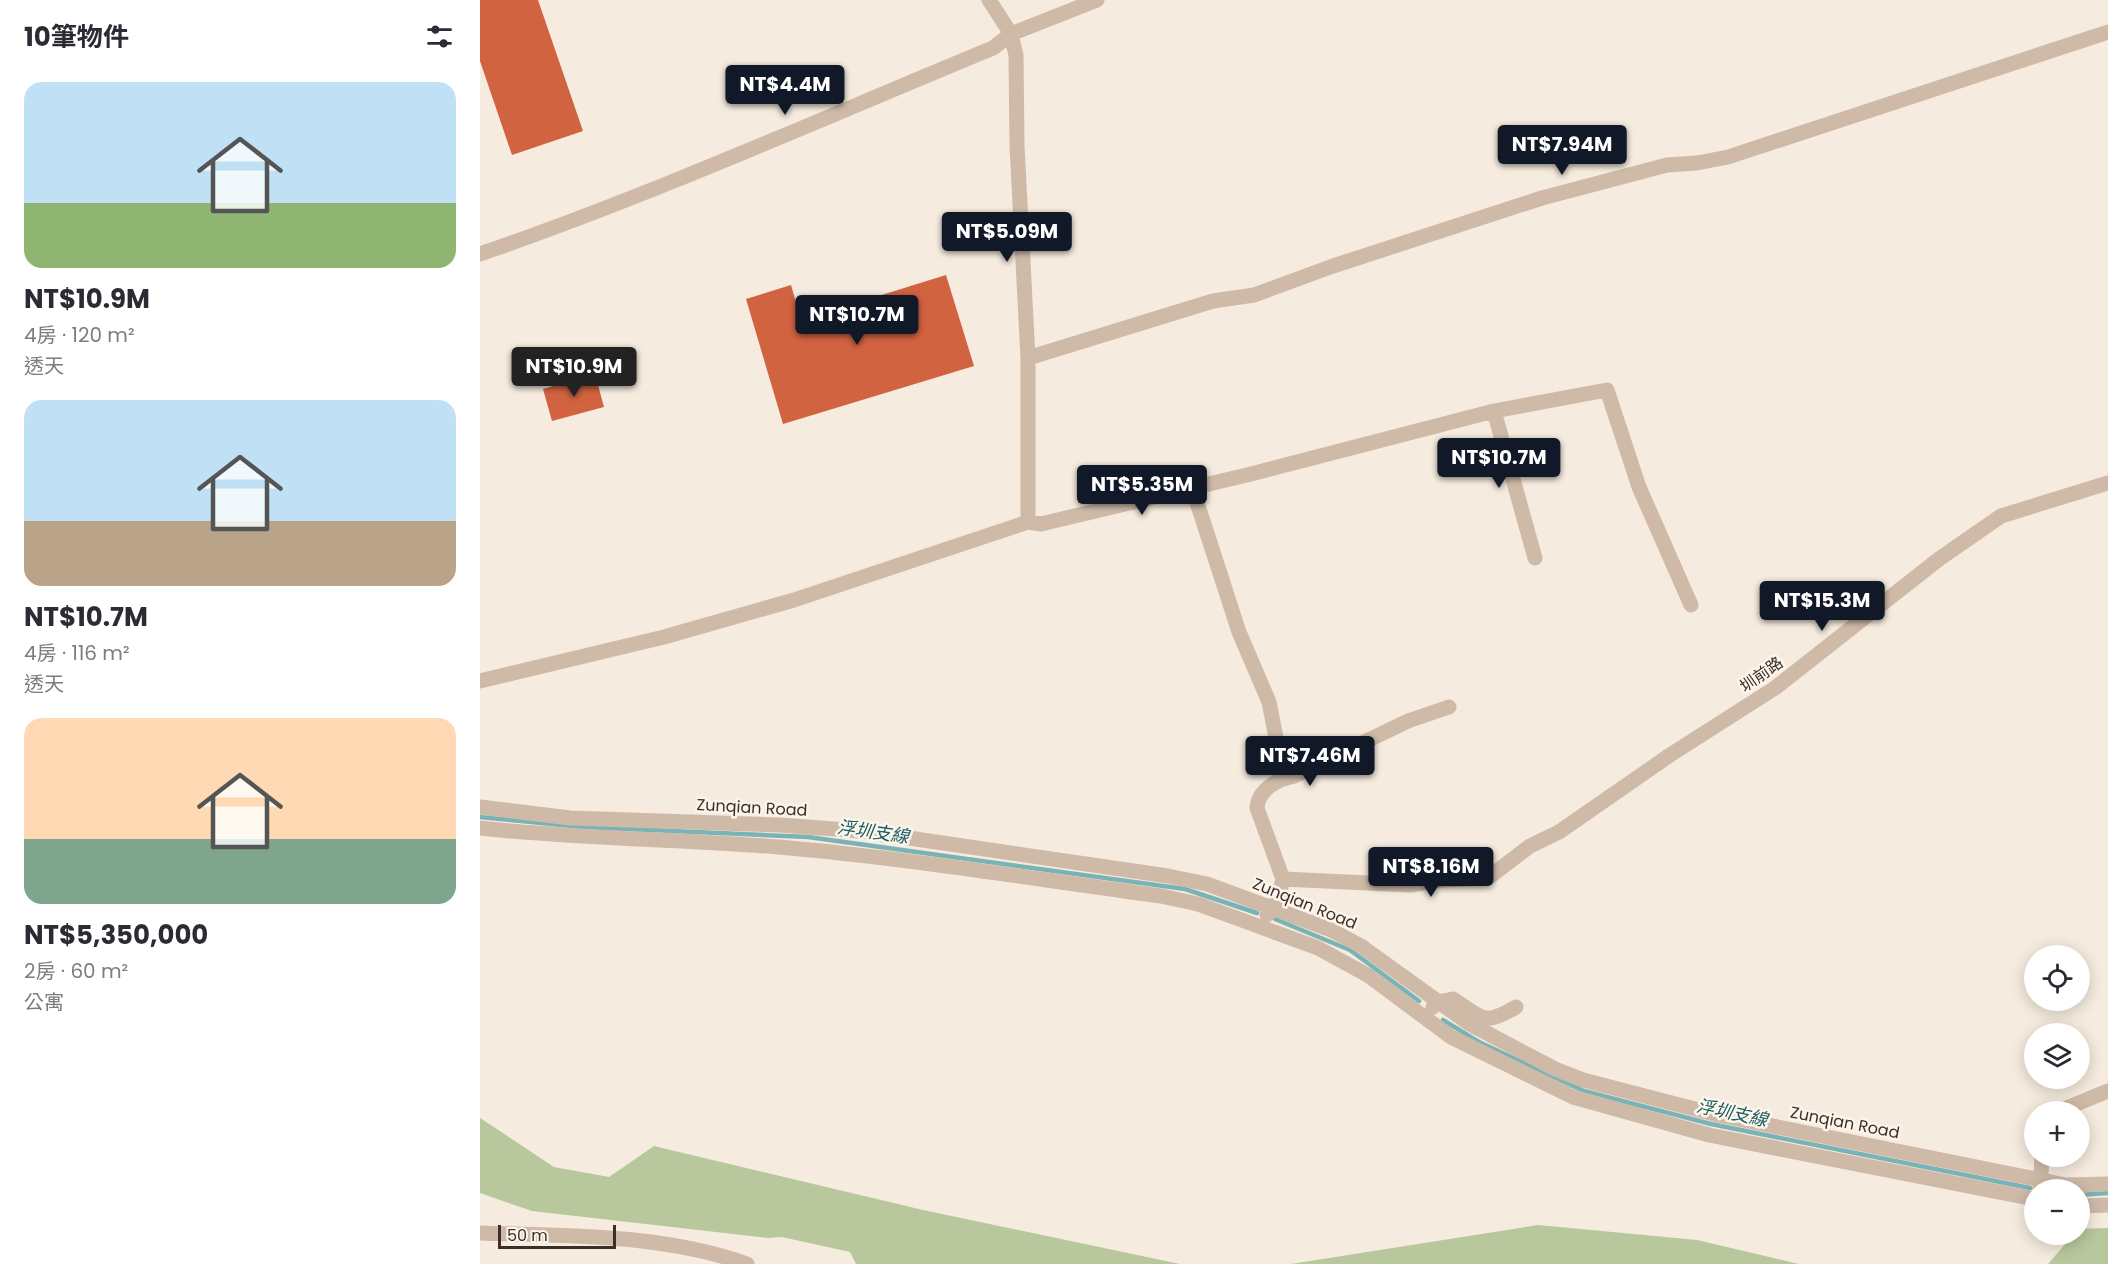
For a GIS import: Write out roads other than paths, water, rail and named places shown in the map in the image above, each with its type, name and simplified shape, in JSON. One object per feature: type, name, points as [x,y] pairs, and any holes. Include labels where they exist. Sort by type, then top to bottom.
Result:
[{"type":"street","points":[[989,0],[1011,34],[1016,56],[1017,146],[1029,358],[1028,522]]},
{"type":"street","points":[[480,254],[549,230],[993,48],[1011,34],[1097,0]]},
{"type":"street","points":[[1029,358],[1213,301],[1254,295],[1333,266],[1542,198],[1667,165],[1728,157],[2108,32]]},
{"type":"street","points":[[480,681],[664,637],[794,600],[1028,522],[1041,524],[1251,474],[1494,411],[1607,390],[1639,487],[1691,605]]},
{"type":"street","points":[[1494,411],[1535,558]]},
{"type":"street","name":"圳前路","points":[[1283,879],[1410,885],[1441,880],[1488,878],[1530,846],[1559,832],[1670,755],[1775,688],[1939,559],[2001,516],[2108,483]]},
{"type":"street","points":[[1192,487],[1239,632],[1269,702],[1284,778]]},
{"type":"street","points":[[1261,926],[1281,890],[1283,879],[1257,808],[1264,791],[1284,778],[1294,776],[1408,721],[1449,707]]},
{"type":"street","name":"Zunqian Road","points":[[480,807],[570,818],[780,825],[861,831],[1168,876],[1207,884],[1331,930],[1361,946],[1468,1023],[1555,1069],[1611,1089],[1718,1116],[2024,1182]]},
{"type":"street","points":[[480,828],[562,837],[777,847],[848,854],[1161,896],[1198,904],[1318,948],[1345,961],[1451,1037],[1546,1086],[1596,1105],[1710,1135],[2024,1197]]},
{"type":"street","points":[[1424,1018],[1437,1002],[1453,999],[1484,1018],[1496,1019],[1516,1007]]},
{"type":"street","points":[[2083,1101],[2108,1091]]},
{"type":"street","name":"Zunqian Road","points":[[2090,1184],[2108,1184]]},
{"type":"street","points":[[2090,1206],[2108,1205]]},
{"type":"street","points":[[480,1233],[620,1239],[688,1249],[747,1264]]},
{"type":"waterway","name":"浮圳支線","points":[[480,817],[582,827],[808,837],[1185,889],[1257,913]]},
{"type":"waterway","name":"浮圳支線","points":[[1275,919],[1350,950],[1419,1001]]},
{"type":"waterway","name":"浮圳支線","points":[[1443,1020],[1479,1042],[1584,1091],[1711,1124],[2024,1187]]},
{"type":"waterway","name":"浮圳支線","points":[[2090,1194],[2108,1193]]}]
